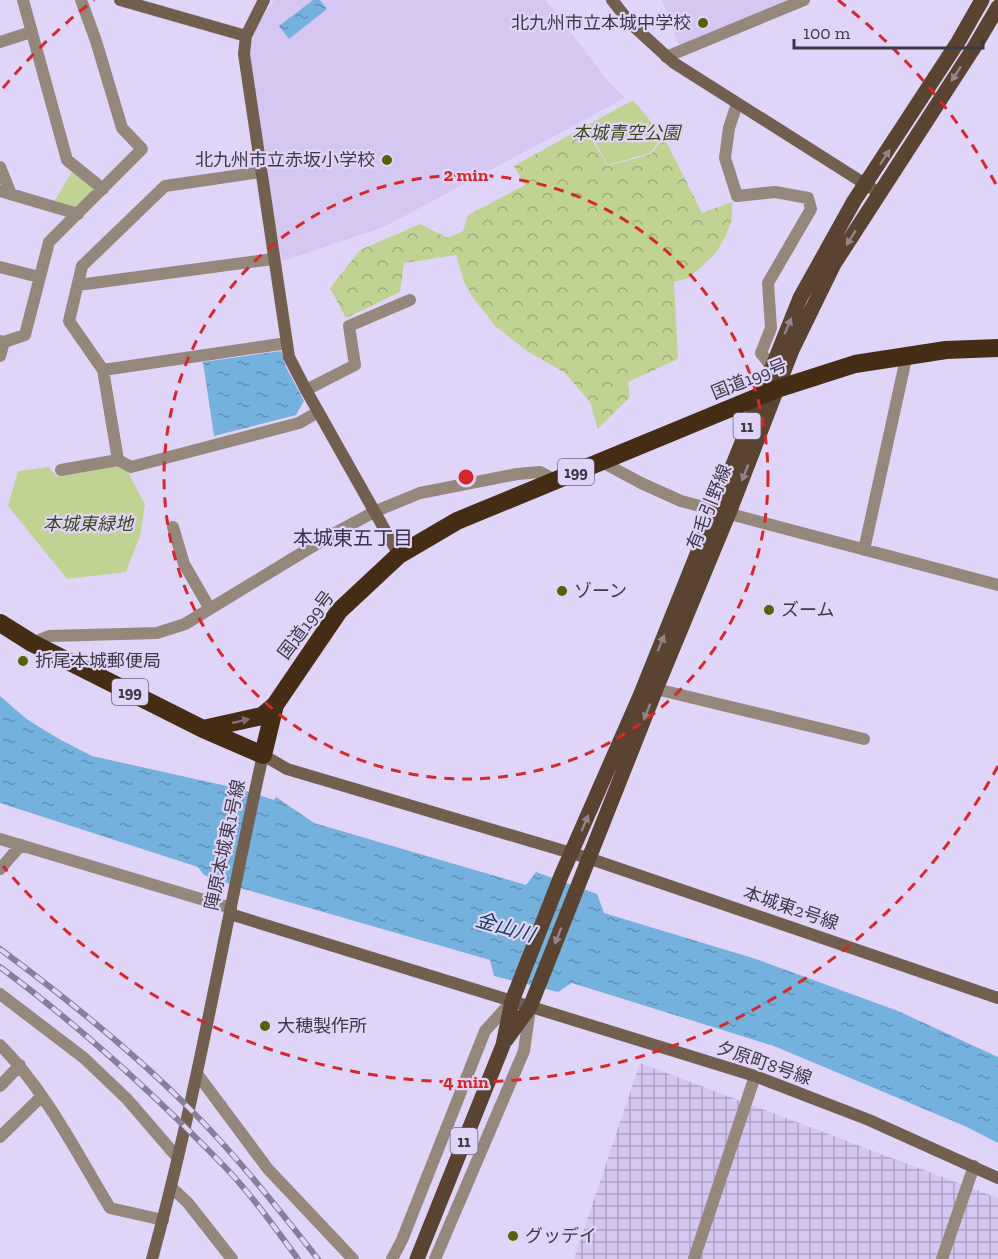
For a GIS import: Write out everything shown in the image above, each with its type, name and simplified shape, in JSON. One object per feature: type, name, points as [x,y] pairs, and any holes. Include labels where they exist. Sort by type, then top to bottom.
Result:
[{"type":"highway","name":"国道199号","points":[[262,755],[275,705],[339,611],[399,555],[457,521],[777,389],[855,364],[907,354],[998,348]]},
{"type":"highway","name":"199","points":[[0,623],[32,642],[203,729],[262,755]]},
{"type":"highway","name":"199","points":[[203,729],[262,716],[275,705]]},
{"type":"main road","name":"有毛引野線","points":[[503,1045],[532,1001],[656,689],[729,513],[792,350],[872,189],[982,0]]},
{"type":"main road","name":"有毛引野線","points":[[417,1259],[503,1045],[514,995],[561,876],[644,685],[800,298],[854,201],[872,189],[975,46],[998,7]]},
{"type":"street","points":[[23,0],[67,160],[103,189]]},
{"type":"street","points":[[0,356],[2,341],[25,335],[49,242],[142,149],[122,128],[96,40],[81,0]]},
{"type":"street","points":[[120,0],[246,36]]},
{"type":"street","points":[[264,0],[246,36],[244,54],[289,357],[399,555]]},
{"type":"street","points":[[612,0],[631,24],[666,57],[872,189]]},
{"type":"street","points":[[666,57],[804,0]]},
{"type":"street","points":[[0,42],[31,32]]},
{"type":"street","points":[[737,104],[729,128],[726,158],[737,196],[775,192],[808,198],[812,208],[768,283],[771,328],[761,353],[771,366]]},
{"type":"street","points":[[0,167],[6,193],[78,214]]},
{"type":"street","points":[[118,460],[103,370],[69,321],[82,266],[165,186],[261,172]]},
{"type":"street","points":[[78,285],[273,259]]},
{"type":"street","points":[[0,267],[39,277]]},
{"type":"street","points":[[306,390],[355,365],[349,326],[410,300]]},
{"type":"street","points":[[103,370],[286,344]]},
{"type":"street","points":[[864,550],[907,354]]},
{"type":"street","points":[[61,470],[118,460],[131,467],[299,423],[318,412]]},
{"type":"street","points":[[600,461],[681,501],[998,585]]},
{"type":"street","points":[[32,642],[49,636],[157,633],[185,624],[333,534],[376,511],[420,493],[517,474],[540,472],[555,480]]},
{"type":"street","points":[[173,527],[184,564],[210,609]]},
{"type":"street","points":[[656,689],[864,739]]},
{"type":"street","points":[[262,755],[287,769],[572,853]]},
{"type":"street","name":"陣原本城東1号線","points":[[152,1259],[198,1075],[232,894],[262,755]]},
{"type":"street","points":[[0,839],[230,911]]},
{"type":"street","points":[[0,869],[21,845]]},
{"type":"street","name":"本城東2号線","points":[[572,853],[998,998]]},
{"type":"street","name":"夕原町8号線","points":[[230,911],[514,995],[755,1076],[869,1120],[998,1178]]},
{"type":"street","points":[[0,994],[84,1058],[127,1099],[177,1157]]},
{"type":"street","points":[[392,1259],[402,1240],[485,1030],[514,995]]},
{"type":"street","points":[[435,1259],[524,1051],[532,1001]]},
{"type":"street","points":[[0,1045],[20,1065],[42,1096],[110,1208],[163,1220]]},
{"type":"street","points":[[0,1086],[20,1065]]},
{"type":"street","points":[[198,1075],[268,1169],[353,1259]]},
{"type":"street","points":[[694,1259],[755,1076]]},
{"type":"street","points":[[0,1137],[42,1096]]},
{"type":"street","points":[[942,1259],[974,1166]]},
{"type":"street","points":[[171,1187],[188,1203],[232,1259]]},
{"type":"shaded area","name":"北九州市立赤坂小学校","points":[[274,0],[546,0],[606,79],[625,98],[384,227],[283,261],[268,193],[250,51],[257,26]]},
{"type":"shaded area","name":"北九州市立本城中学校","points":[[662,0],[790,0],[679,46]]},
{"type":"shaded area","points":[[640,1063],[998,1198],[998,1259],[574,1259]]},
{"type":"green space","name":"本城青空公園","points":[[633,100],[663,136],[650,153],[608,165],[586,126]]},
{"type":"green space","points":[[584,127],[608,166],[651,154],[664,137],[702,213],[732,202],[732,219],[726,236],[715,254],[689,278],[674,282],[678,359],[628,382],[630,397],[598,429],[590,402],[565,373],[527,351],[495,326],[464,282],[456,255],[404,263],[400,292],[346,318],[330,288],[360,250],[420,224],[448,238],[463,231],[468,215],[525,185],[514,166]]},
{"type":"green space","points":[[73,170],[93,186],[93,194],[73,209],[54,202]]},
{"type":"green space","name":"本城東緑地","points":[[118,466],[127,470],[145,505],[140,536],[126,572],[67,579],[8,506],[18,471],[49,467],[57,477]]},
{"type":"water","points":[[313,0],[320,0],[327,9],[289,39],[279,26]]},
{"type":"water","points":[[281,351],[286,367],[304,401],[296,415],[214,436],[203,362]]},
{"type":"water","name":"金山川","points":[[0,696],[28,720],[92,756],[240,789],[274,800],[276,797],[314,823],[526,885],[536,872],[597,894],[604,913],[756,959],[898,1011],[998,1057],[998,1143],[967,1127],[774,1046],[572,983],[558,992],[494,976],[490,960],[244,889],[204,875],[198,867],[0,803]]},
{"type":"railway","points":[[0,949],[97,1025],[188,1107],[239,1162],[318,1259]]},
{"type":"railway","points":[[0,967],[88,1037],[198,1139],[263,1211],[298,1259]]},
{"type":"place","name":"北九州市立本城中学校","points":[[703,23]]},
{"type":"place","name":"北九州市立赤坂小学校","points":[[387,160]]},
{"type":"place","name":"ゾーン","points":[[562,591]]},
{"type":"place","name":"ズーム","points":[[769,610]]},
{"type":"place","name":"折尾本城郵便局","points":[[23,661]]},
{"type":"place","name":"大穂製作所","points":[[265,1026]]},
{"type":"place","name":"グッデイ","points":[[513,1236]]},
{"type":"district","name":"本城東五丁目","points":[[353,538]]}]
